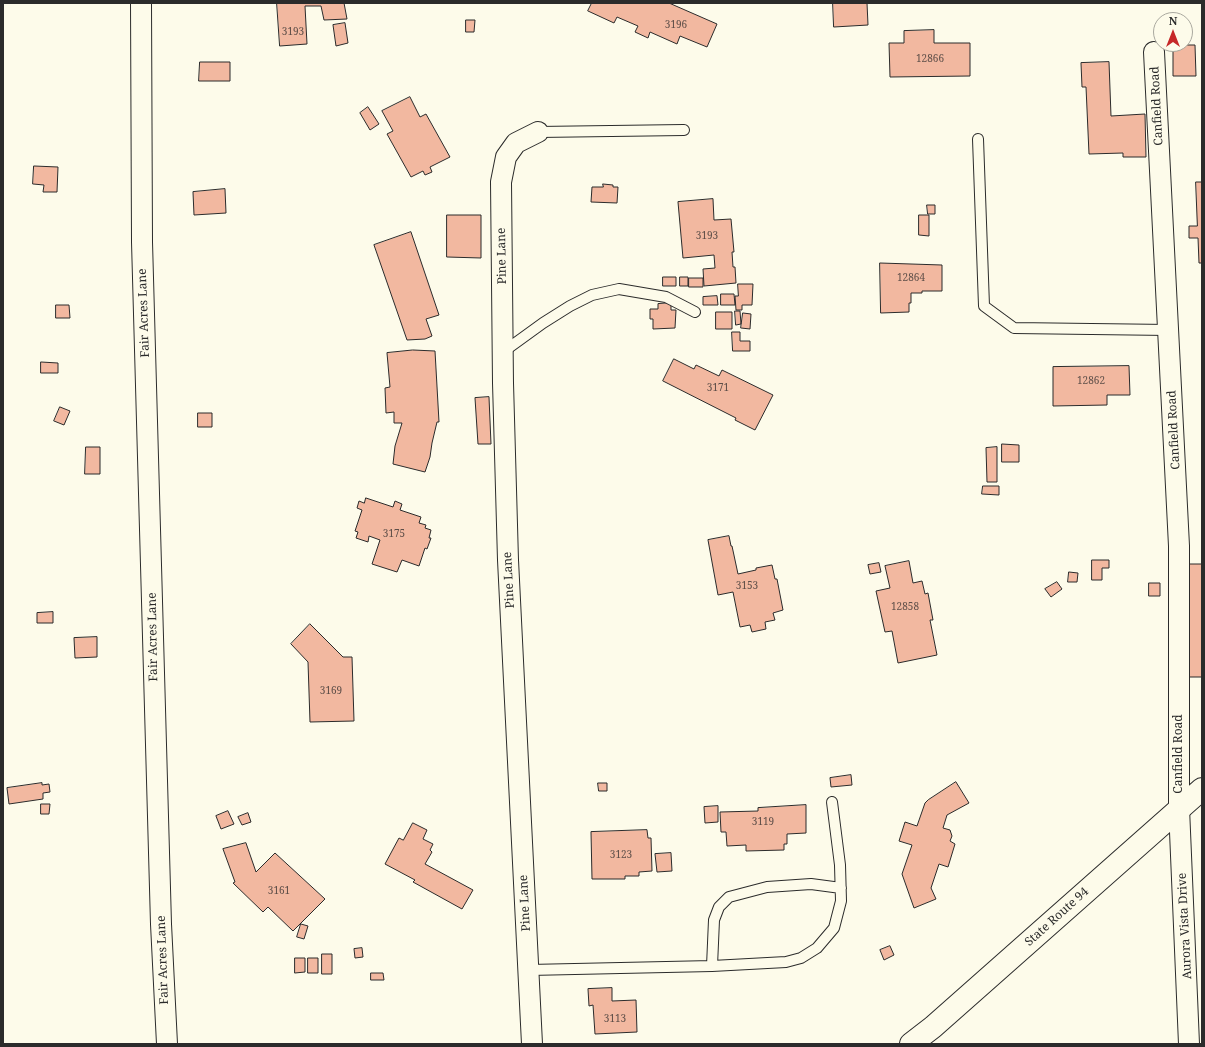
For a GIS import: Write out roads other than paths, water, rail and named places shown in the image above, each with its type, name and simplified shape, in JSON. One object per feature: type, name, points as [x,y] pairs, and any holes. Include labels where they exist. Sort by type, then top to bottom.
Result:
[{"type":"highway","name":"State Route 94","points":[[911,1044],[933,1027],[1179,808],[1200,795]]},
{"type":"street","name":"Fair Acres Lane","points":[[141,3],[142,229],[161,924],[167,1044]]},
{"type":"street","name":"Canfield Road","points":[[1154,52],[1179,546],[1179,808]]},
{"type":"street","name":"Pine Lane","points":[[532,1044],[508,560],[501,182],[506,157],[516,144],[538,132]]},
{"type":"street","name":"Aurora Vista Drive","points":[[1179,808],[1189,1044]]},
{"type":"lane","points":[[538,132],[684,130]]},
{"type":"lane","points":[[978,139],[984,306],[1014,328],[1169,330]]},
{"type":"lane","points":[[503,352],[543,323],[570,306],[592,295],[619,289],[666,297],[695,312]]},
{"type":"lane","points":[[529,970],[712,966],[786,962],[801,958],[817,948],[834,928],[841,901],[840,865],[832,802]]},
{"type":"lane","points":[[712,966],[714,920],[719,907],[729,897],[767,887],[811,884],[841,888]]}]
